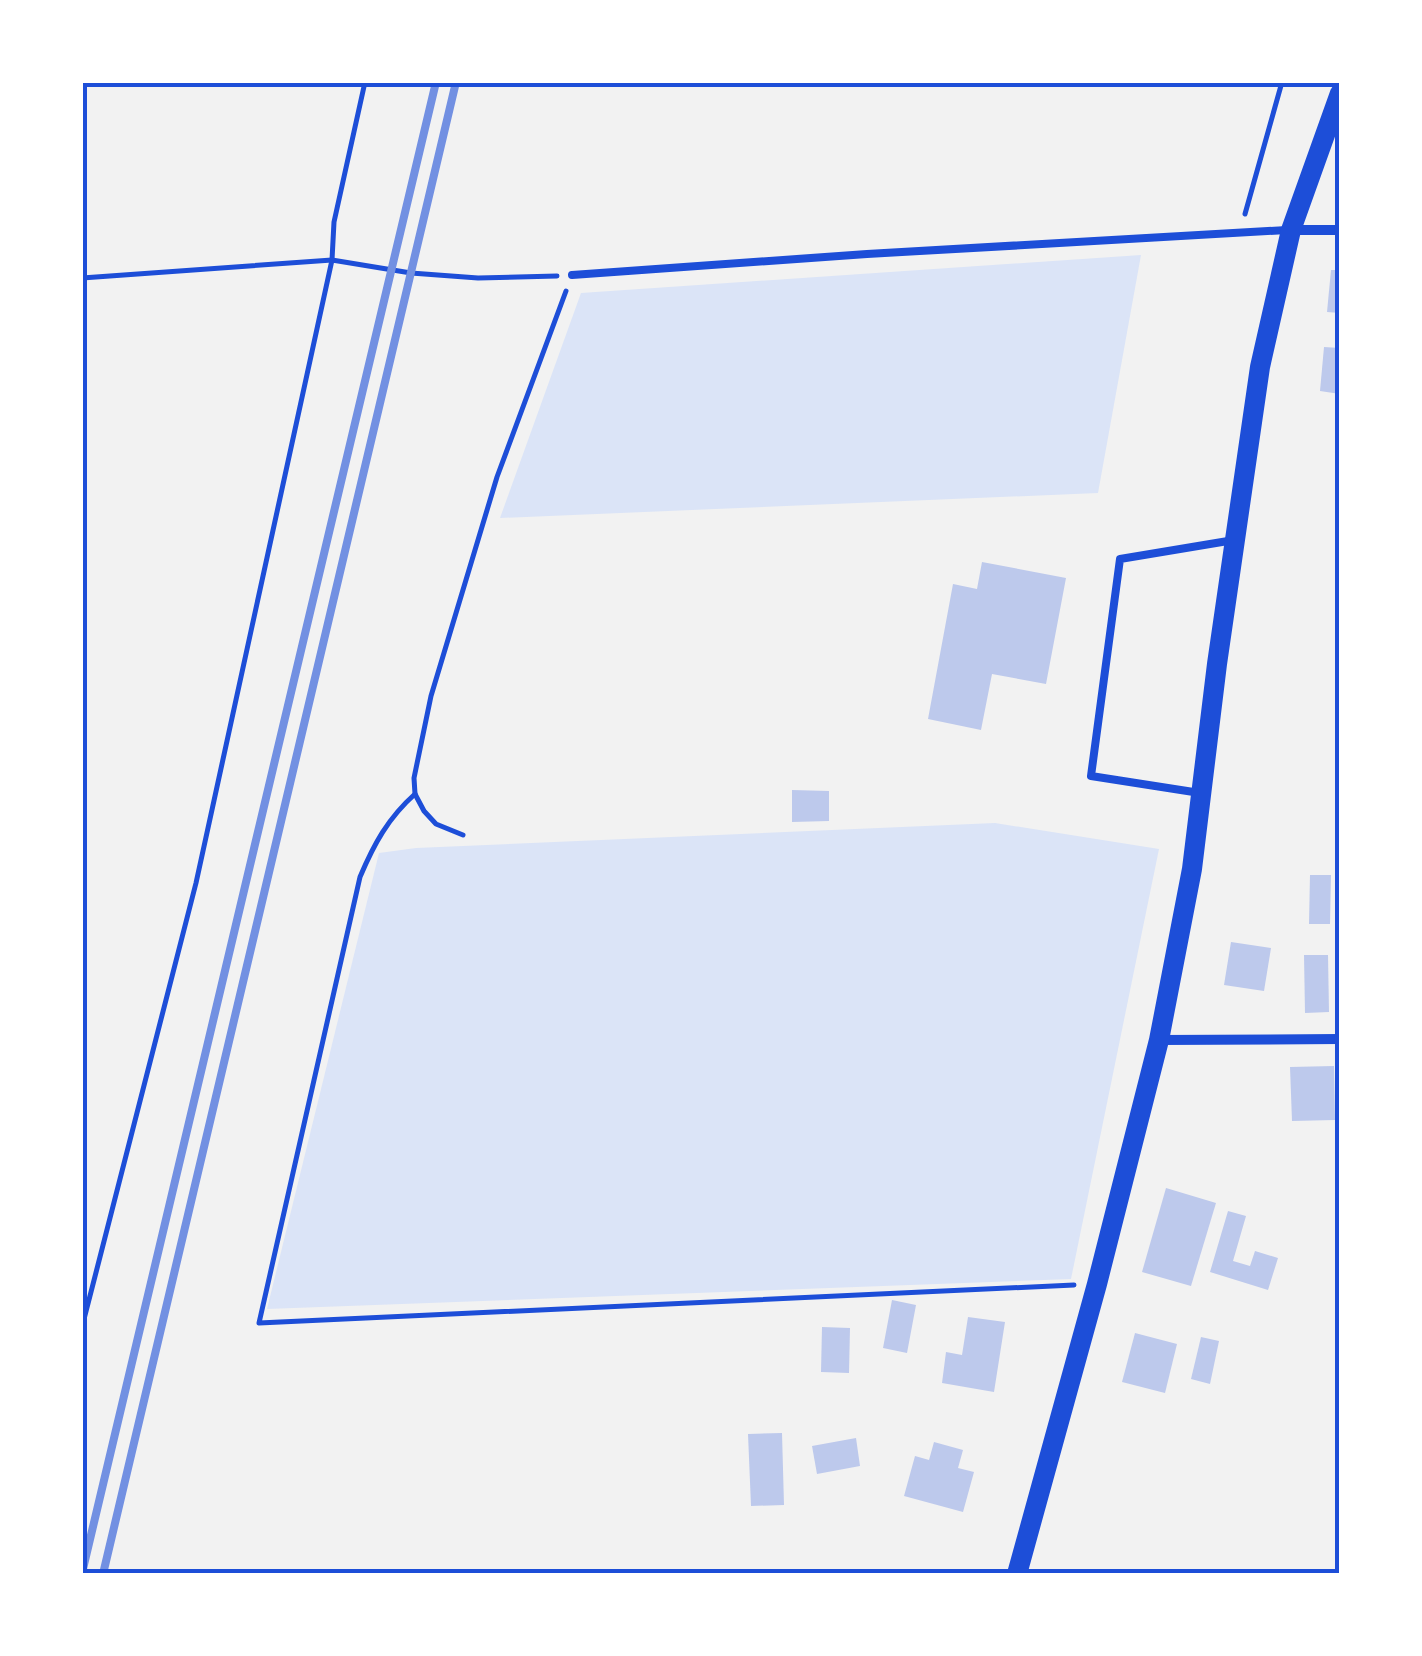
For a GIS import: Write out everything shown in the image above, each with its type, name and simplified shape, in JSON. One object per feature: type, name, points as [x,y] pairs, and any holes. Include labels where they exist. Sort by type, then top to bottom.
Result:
[{"type":"main road","points":[[1017,1574],[1159,1040],[1192,869],[1260,368],[1291,230],[1340,93]]},
{"type":"street","points":[[1291,230],[1340,230]]},
{"type":"street","points":[[1159,1040],[1340,1039]]},
{"type":"lane","points":[[572,275],[1291,230]]},
{"type":"lane","points":[[1200,793],[1091,776],[1120,559],[1234,540]]},
{"type":"path","points":[[82,1327],[196,883],[332,260],[334,222],[365,82]]},
{"type":"path","points":[[1245,214],[1282,82]]},
{"type":"path","points":[[82,278],[332,260],[478,278],[572,275],[491,496],[430,696],[414,778],[415,794],[436,824],[464,835]]},
{"type":"path","points":[[415,794],[394,813],[374,844],[360,878],[260,1323],[1097,1284]]},
{"type":"shaded area","points":[[1141,255],[1098,493],[500,518],[581,293]]},
{"type":"shaded area","points":[[995,823],[1159,849],[1071,1279],[267,1309],[379,853],[416,848]]},
{"type":"building","points":[[1331,270],[1340,270],[1340,313],[1327,312]]},
{"type":"building","points":[[1324,347],[1340,348],[1340,394],[1320,391]]},
{"type":"building","points":[[982,562],[1066,578],[1046,684],[992,674],[981,730],[928,719],[953,584],[977,589]]},
{"type":"building","points":[[792,790],[829,791],[829,821],[792,822]]},
{"type":"building","points":[[1310,875],[1331,875],[1330,924],[1309,924]]},
{"type":"building","points":[[1231,942],[1271,948],[1264,991],[1224,985]]},
{"type":"building","points":[[1304,955],[1328,955],[1329,1012],[1305,1013]]},
{"type":"building","points":[[1334,1066],[1335,1120],[1292,1121],[1290,1067]]},
{"type":"building","points":[[1166,1188],[1216,1203],[1191,1286],[1142,1272]]},
{"type":"building","points":[[1228,1211],[1246,1216],[1233,1261],[1250,1266],[1255,1251],[1278,1258],[1268,1290],[1210,1272]]},
{"type":"building","points":[[892,1300],[916,1305],[907,1353],[883,1348]]},
{"type":"building","points":[[968,1317],[1005,1322],[994,1392],[942,1383],[946,1352],[962,1355]]},
{"type":"building","points":[[822,1327],[850,1328],[849,1373],[821,1372]]},
{"type":"building","points":[[1135,1333],[1177,1344],[1165,1393],[1122,1382]]},
{"type":"building","points":[[1201,1337],[1219,1341],[1210,1384],[1191,1379]]},
{"type":"building","points":[[782,1433],[784,1505],[751,1506],[748,1434]]},
{"type":"building","points":[[856,1438],[860,1466],[817,1474],[812,1446]]},
{"type":"building","points":[[934,1442],[963,1450],[958,1468],[974,1472],[963,1512],[904,1496],[915,1456],[929,1460]]},
{"type":"railway","points":[[82,1573],[436,82]]},
{"type":"railway","points":[[103,1574],[456,82]]}]
